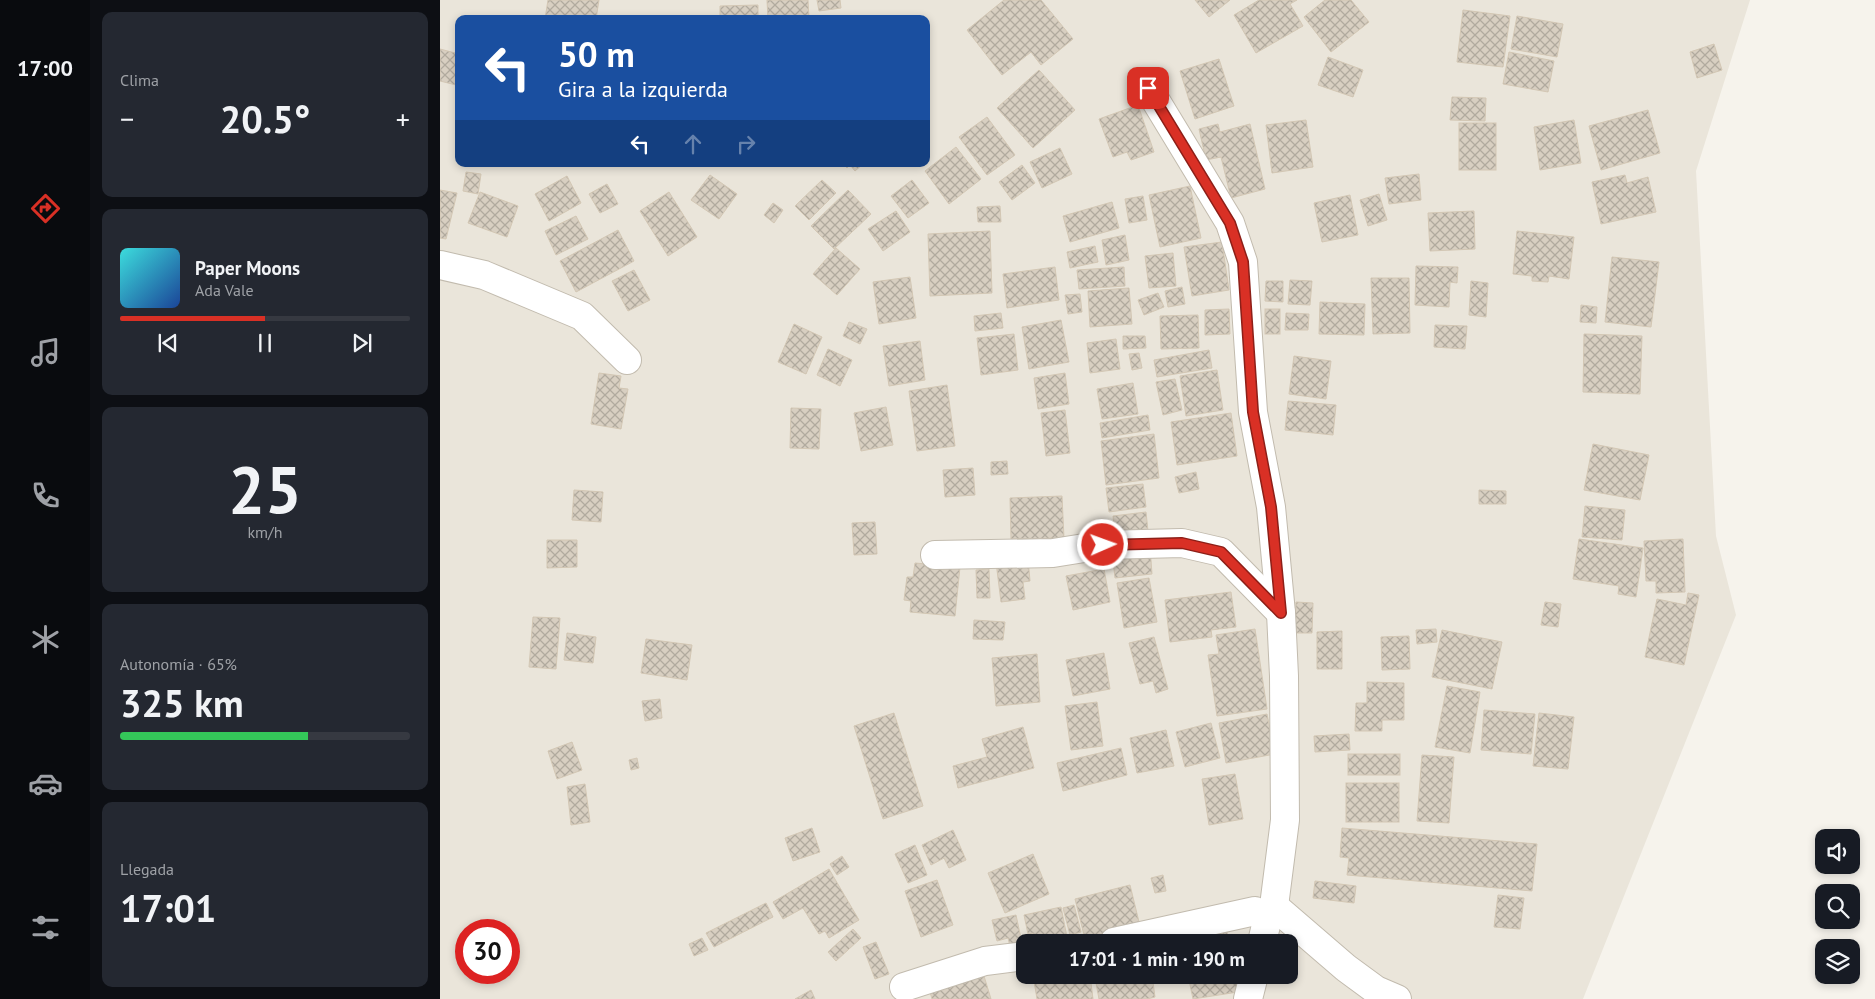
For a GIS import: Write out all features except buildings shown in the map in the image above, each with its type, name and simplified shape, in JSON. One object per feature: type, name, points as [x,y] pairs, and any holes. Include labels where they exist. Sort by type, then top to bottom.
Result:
[{"type":"street","points":[[1148,88],[1230,223],[1243,262],[1253,412],[1271,507],[1281,613],[1284,676],[1285,820],[1268,923]]},
{"type":"street","points":[[440,265],[484,275],[582,316],[627,360]]},
{"type":"street","points":[[935,555],[1053,553],[1103,545],[1182,543],[1221,552],[1281,613]]},
{"type":"street","points":[[1150,934],[1255,911],[1268,923],[1346,968],[1376,990],[1397,999]]},
{"type":"street","points":[[904,987],[985,961],[1016,957]]},
{"type":"street","points":[[1248,999],[1252,984]]},
{"type":"shaded area","points":[[440,0],[1750,0],[1696,171],[1716,536],[1736,615],[1583,999],[440,999]]},
{"type":"route","points":[[1103,545],[1182,543],[1221,552],[1281,613],[1271,507],[1253,412],[1243,262],[1230,223],[1148,88]]}]
